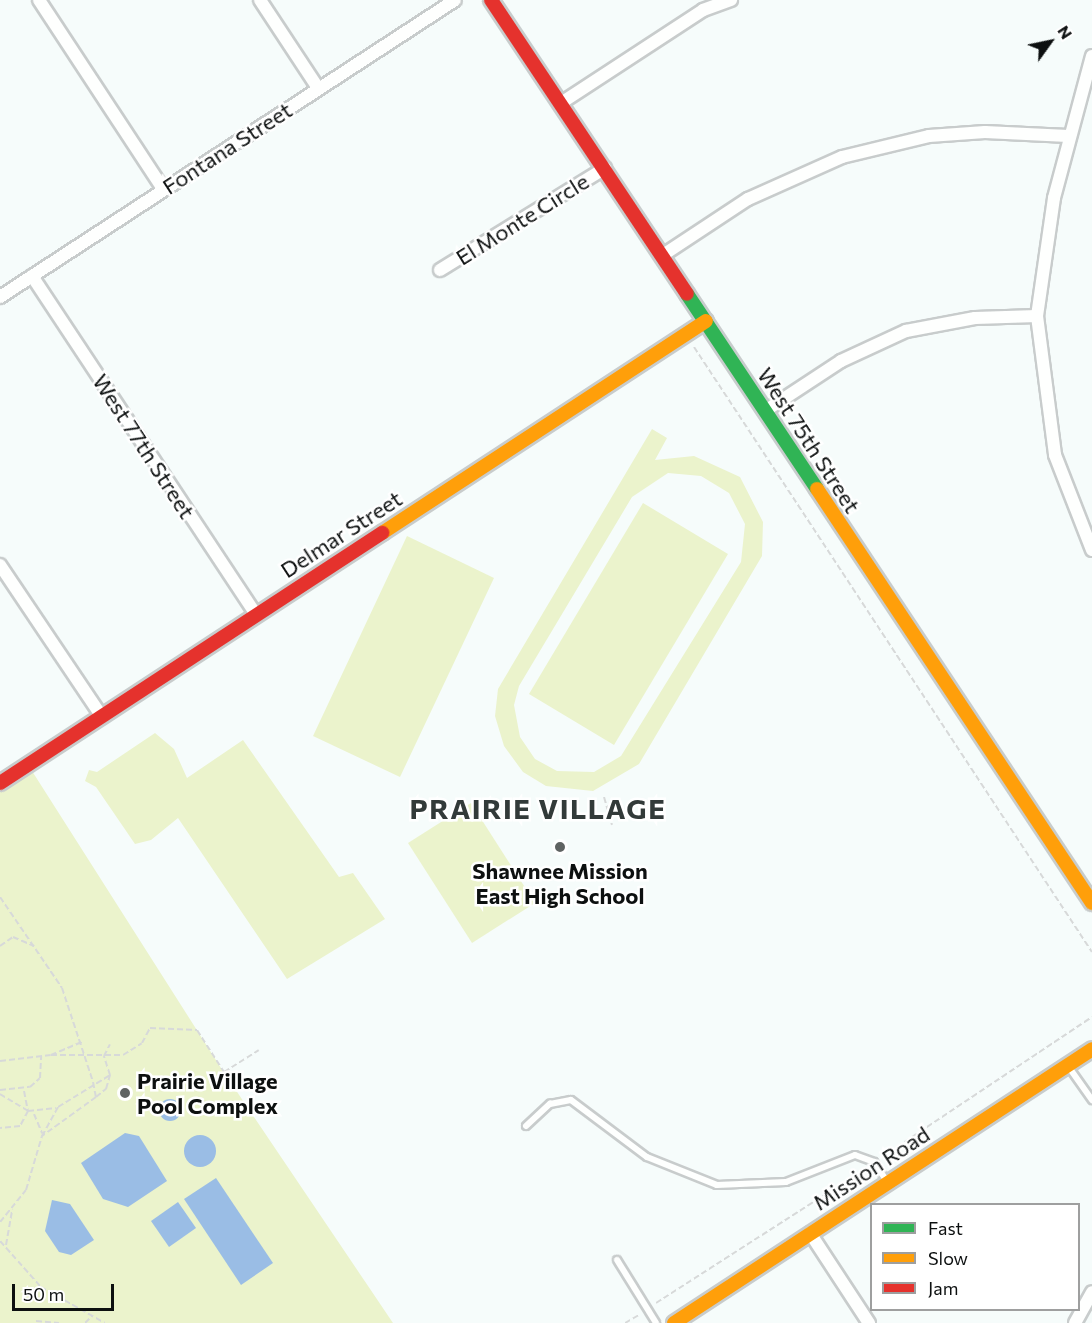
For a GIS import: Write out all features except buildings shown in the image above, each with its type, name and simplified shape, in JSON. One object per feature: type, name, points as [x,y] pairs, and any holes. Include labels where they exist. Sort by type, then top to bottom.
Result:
[{"type":"main road","name":"West 75th Street","points":[[491,0],[663,255],[1092,903]]},
{"type":"main road","name":"Delmar Street","points":[[0,783],[706,321]]},
{"type":"main road","name":"Mission Road","points":[[674,1323],[887,1181],[1092,1049]]},
{"type":"street","points":[[39,0],[164,189]]},
{"type":"street","points":[[260,0],[318,88]]},
{"type":"street","name":"Fontana Street","points":[[0,297],[455,0]]},
{"type":"street","points":[[703,10],[711,0]]},
{"type":"street","points":[[561,103],[703,10],[731,0]]},
{"type":"street","points":[[1092,56],[1068,136],[1045,244],[1037,316],[1055,455],[1092,550]]},
{"type":"street","points":[[663,255],[748,199],[842,157],[929,136],[1068,136]]},
{"type":"street","name":"El Monte Circle","points":[[440,270],[605,168]]},
{"type":"street","name":"West 77th Street","points":[[32,276],[256,614]]},
{"type":"street","points":[[765,411],[841,361],[906,332],[975,318],[1037,316]]},
{"type":"street","points":[[0,565],[102,717]]},
{"type":"street","points":[[810,1233],[869,1323]]},
{"type":"street","points":[[1075,1323],[1092,1292]]},
{"type":"lane","points":[[1067,1065],[1092,1100]]},
{"type":"lane","points":[[526,1126],[550,1104],[571,1100],[647,1157],[717,1185],[786,1182],[855,1155],[874,1162],[887,1181]]},
{"type":"lane","points":[[617,1260],[656,1323]]},
{"type":"path","points":[[694,347],[1092,952]]},
{"type":"path","points":[[604,797],[612,825]]},
{"type":"path","points":[[0,897],[62,988],[82,1042],[96,1097]]},
{"type":"path","points":[[0,945],[13,937],[36,948]]},
{"type":"path","points":[[894,1149],[1092,1017]]},
{"type":"path","points":[[0,1061],[51,1055],[86,1057],[132,1052],[150,1028],[197,1030],[224,1072],[259,1050]]},
{"type":"path","points":[[51,1055],[82,1042]]},
{"type":"path","points":[[42,1136],[106,1089],[110,1075],[104,1056],[110,1044]]},
{"type":"path","points":[[24,1091],[40,1077],[41,1056]]},
{"type":"path","points":[[0,1092],[33,1113],[58,1107],[93,1082],[110,1075]]},
{"type":"path","points":[[0,1092],[13,1086],[24,1091]]},
{"type":"path","points":[[0,1130],[20,1126],[28,1111],[24,1091]]},
{"type":"path","points":[[0,1222],[26,1190],[42,1136],[58,1107]]},
{"type":"path","points":[[33,1113],[42,1136]]},
{"type":"path","points":[[666,1295],[860,1173]]},
{"type":"path","points":[[5,1246],[12,1210]]},
{"type":"path","points":[[0,1241],[41,1287],[105,1323]]},
{"type":"path","points":[[85,1323],[92,1316]]},
{"type":"path","points":[[36,1321],[59,1323]]},
{"type":"green space","points":[[652,429],[667,438],[655,460],[694,456],[740,477],[763,522],[762,556],[639,764],[593,791],[546,786],[523,772],[504,746],[495,716],[498,689]],"holes":[[[668,473],[701,476],[729,493],[745,524],[741,562],[621,756],[594,772],[557,771],[535,759],[520,737],[514,705],[519,686],[632,497]]]},
{"type":"green space","points":[[643,503],[728,554],[614,745],[529,694]]},
{"type":"green space","points":[[407,536],[494,578],[400,777],[313,736]]},
{"type":"green space","points":[[155,733],[174,749],[187,778],[243,740],[339,877],[353,873],[385,919],[287,979],[178,818],[151,840],[135,844],[96,787],[85,781],[89,770],[97,772]]},
{"type":"green space","points":[[32,771],[221,1068],[393,1323],[0,1323],[0,792]]},
{"type":"green space","points":[[471,803],[535,903],[472,943],[408,843]]},
{"type":"water","points":[[170,1099],[178,1102],[181,1110],[178,1118],[170,1121],[162,1118],[159,1110],[162,1102]]},
{"type":"water","points":[[125,1133],[139,1136],[167,1181],[128,1207],[103,1199],[81,1163]]},
{"type":"water","points":[[200,1135],[212,1139],[216,1151],[212,1163],[200,1167],[188,1163],[184,1151],[188,1139]]},
{"type":"water","points":[[216,1178],[273,1263],[241,1285],[184,1199]]},
{"type":"water","points":[[52,1200],[70,1204],[94,1240],[71,1255],[59,1252],[45,1231]]},
{"type":"water","points":[[178,1202],[196,1228],[169,1247],[151,1221]]},
{"type":"traffic: fast","points":[[687,294],[817,489]]},
{"type":"traffic: slow","points":[[382,533],[706,321]]},
{"type":"traffic: slow","points":[[817,489],[1092,903]]},
{"type":"traffic: slow","points":[[674,1323],[1092,1049]]},
{"type":"traffic: jam","points":[[491,0],[687,294]]},
{"type":"traffic: jam","points":[[0,783],[382,533]]},
{"type":"place","name":"Shawnee Mission East High School","points":[[560,847]]},
{"type":"place","name":"Prairie Village Pool Complex","points":[[125,1093]]},
{"type":"district","name":"PRAIRIE VILLAGE","points":[[538,808]]}]
